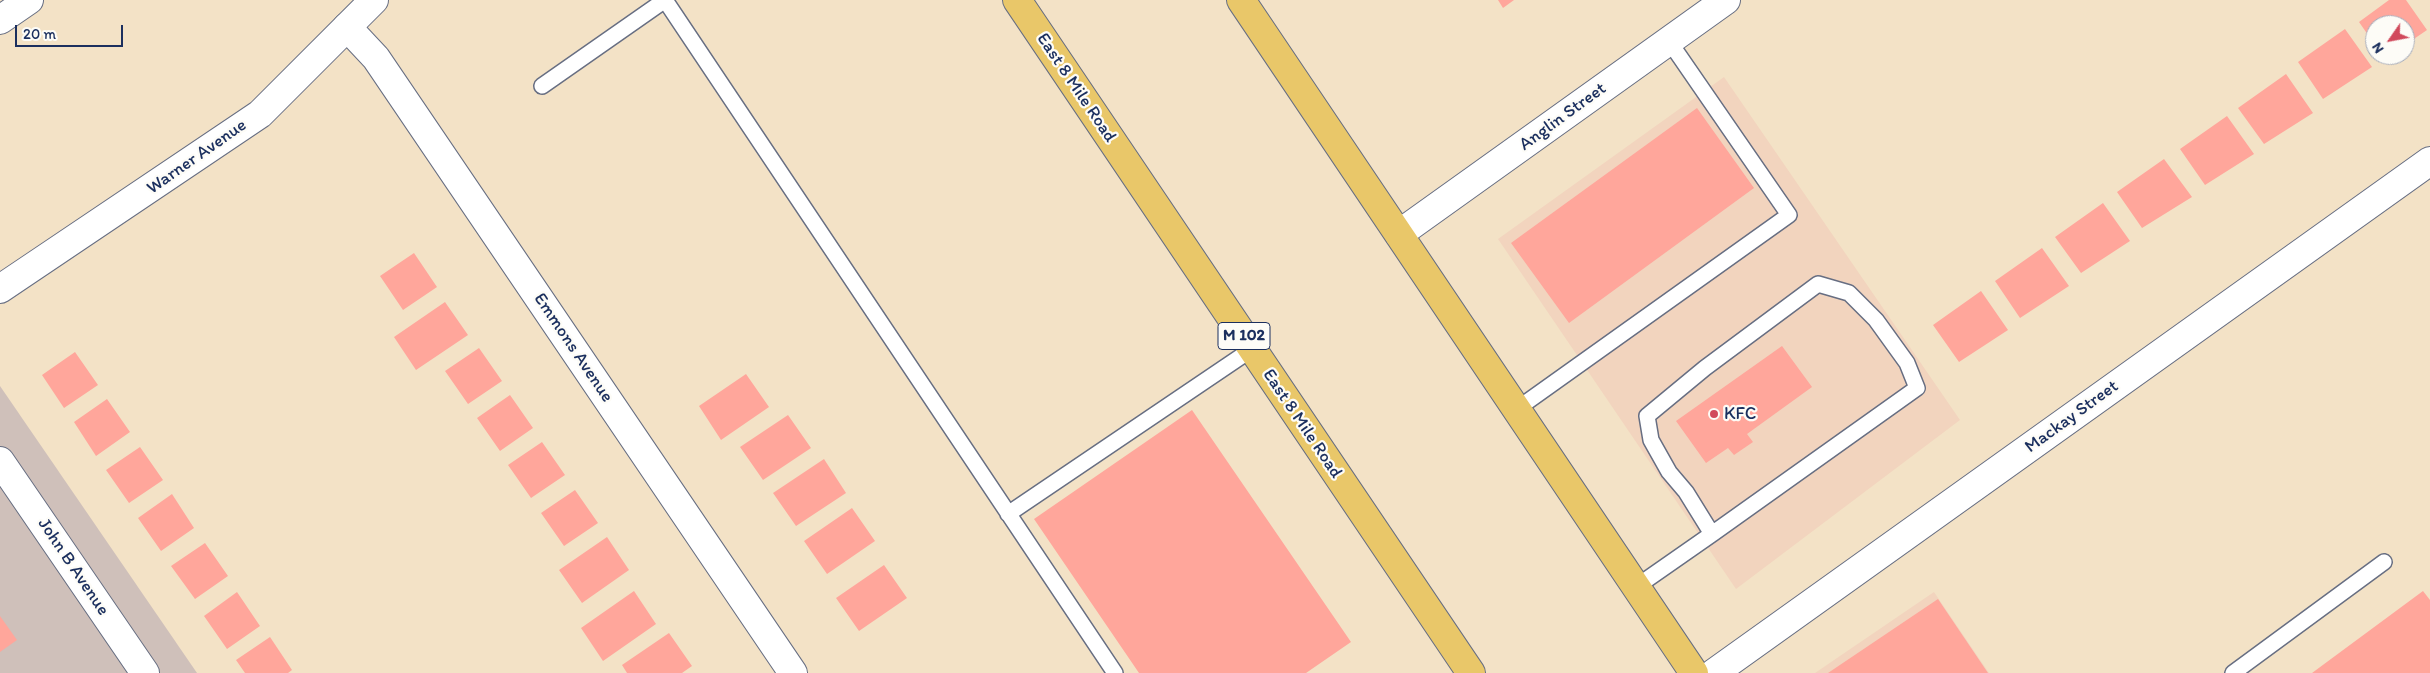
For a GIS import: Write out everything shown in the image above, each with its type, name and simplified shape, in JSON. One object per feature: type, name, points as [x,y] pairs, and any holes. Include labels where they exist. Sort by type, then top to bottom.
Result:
[{"type":"highway","name":"East 8 Mile Road","points":[[1017,0],[1471,673]]},
{"type":"highway","points":[[1242,0],[1694,673]]},
{"type":"street","points":[[0,20],[29,0]]},
{"type":"street","name":"Warner Avenue","points":[[0,289],[260,114],[374,0]]},
{"type":"street","name":"Anglin Street","points":[[1399,234],[1726,0]]},
{"type":"street","name":"Emmons Avenue","points":[[347,28],[376,58],[793,673]]},
{"type":"street","name":"Mackay Street","points":[[1714,673],[2430,161]]},
{"type":"street","name":"John B Avenue","points":[[0,461],[146,673]]},
{"type":"lane","points":[[542,86],[665,0],[1114,673]]},
{"type":"lane","points":[[1517,409],[1789,215],[1669,41]]},
{"type":"lane","points":[[1636,587],[1712,534],[1917,388],[1906,362],[1876,320],[1849,293],[1818,284],[1705,368],[1647,416],[1651,440],[1712,534]]},
{"type":"lane","points":[[1008,514],[1252,349]]},
{"type":"lane","points":[[2233,673],[2384,562]]},
{"type":"shaded area","points":[[1724,77],[1960,420],[1736,589],[1498,239]]},
{"type":"shaded area","points":[[0,386],[197,673],[0,673]]},
{"type":"shaded area","points":[[1934,592],[1989,673],[1815,673]]},
{"type":"building","points":[[1498,0],[1514,0],[1503,8]]},
{"type":"building","points":[[2389,0],[2406,0],[2427,30],[2415,38],[2415,15],[2369,15]]},
{"type":"building","points":[[2365,18],[2365,31],[2359,22]]},
{"type":"building","points":[[2345,29],[2365,57],[2365,65],[2371,65],[2372,67],[2323,99],[2298,62]]},
{"type":"building","points":[[2286,74],[2313,113],[2264,144],[2238,108]]},
{"type":"building","points":[[1697,108],[1754,188],[1569,323],[1511,243]]},
{"type":"building","points":[[2227,116],[2254,154],[2205,185],[2180,149]]},
{"type":"building","points":[[2164,159],[2192,197],[2142,228],[2117,192]]},
{"type":"building","points":[[2103,203],[2130,241],[2081,273],[2055,237]]},
{"type":"building","points":[[2042,248],[2069,286],[2020,318],[1995,281]]},
{"type":"building","points":[[414,253],[437,287],[403,310],[380,276]]},
{"type":"building","points":[[1981,291],[2008,330],[1959,362],[1933,325]]},
{"type":"building","points":[[445,302],[468,335],[416,370],[394,337]]},
{"type":"building","points":[[1782,346],[1812,387],[1747,434],[1753,442],[1734,455],[1728,448],[1706,463],[1676,421]]},
{"type":"building","points":[[479,348],[502,381],[468,404],[445,371]]},
{"type":"building","points":[[75,352],[98,385],[64,408],[42,375]]},
{"type":"building","points":[[746,374],[769,407],[721,440],[699,406]]},
{"type":"building","points":[[510,395],[533,428],[500,451],[477,418]]},
{"type":"building","points":[[107,399],[130,432],[96,456],[74,422]]},
{"type":"building","points":[[1192,410],[1351,642],[1306,673],[1139,673],[1034,519]]},
{"type":"building","points":[[788,415],[811,448],[763,480],[740,447]]},
{"type":"building","points":[[542,442],[565,475],[531,498],[508,465]]},
{"type":"building","points":[[140,447],[163,480],[129,503],[106,470]]},
{"type":"building","points":[[824,459],[846,493],[796,526],[773,493]]},
{"type":"building","points":[[575,490],[598,523],[564,546],[541,513]]},
{"type":"building","points":[[172,494],[194,528],[161,551],[138,518]]},
{"type":"building","points":[[852,508],[875,541],[827,574],[804,541]]},
{"type":"building","points":[[607,537],[629,570],[582,603],[559,570]]},
{"type":"building","points":[[205,543],[228,576],[195,599],[171,566]]},
{"type":"building","points":[[884,565],[907,598],[859,631],[836,598]]},
{"type":"building","points":[[634,591],[656,624],[603,661],[581,628]]},
{"type":"building","points":[[2423,591],[2430,600],[2430,673],[2312,673]]},
{"type":"building","points":[[237,592],[260,626],[227,649],[204,616]]},
{"type":"building","points":[[1938,599],[1988,673],[1828,673]]},
{"type":"building","points":[[0,616],[17,640],[0,652]]},
{"type":"building","points":[[669,633],[692,666],[682,673],[627,673],[622,665]]},
{"type":"building","points":[[270,637],[292,670],[288,673],[245,673],[236,660]]},
{"type":"place","name":"KFC","points":[[1714,414]]}]
